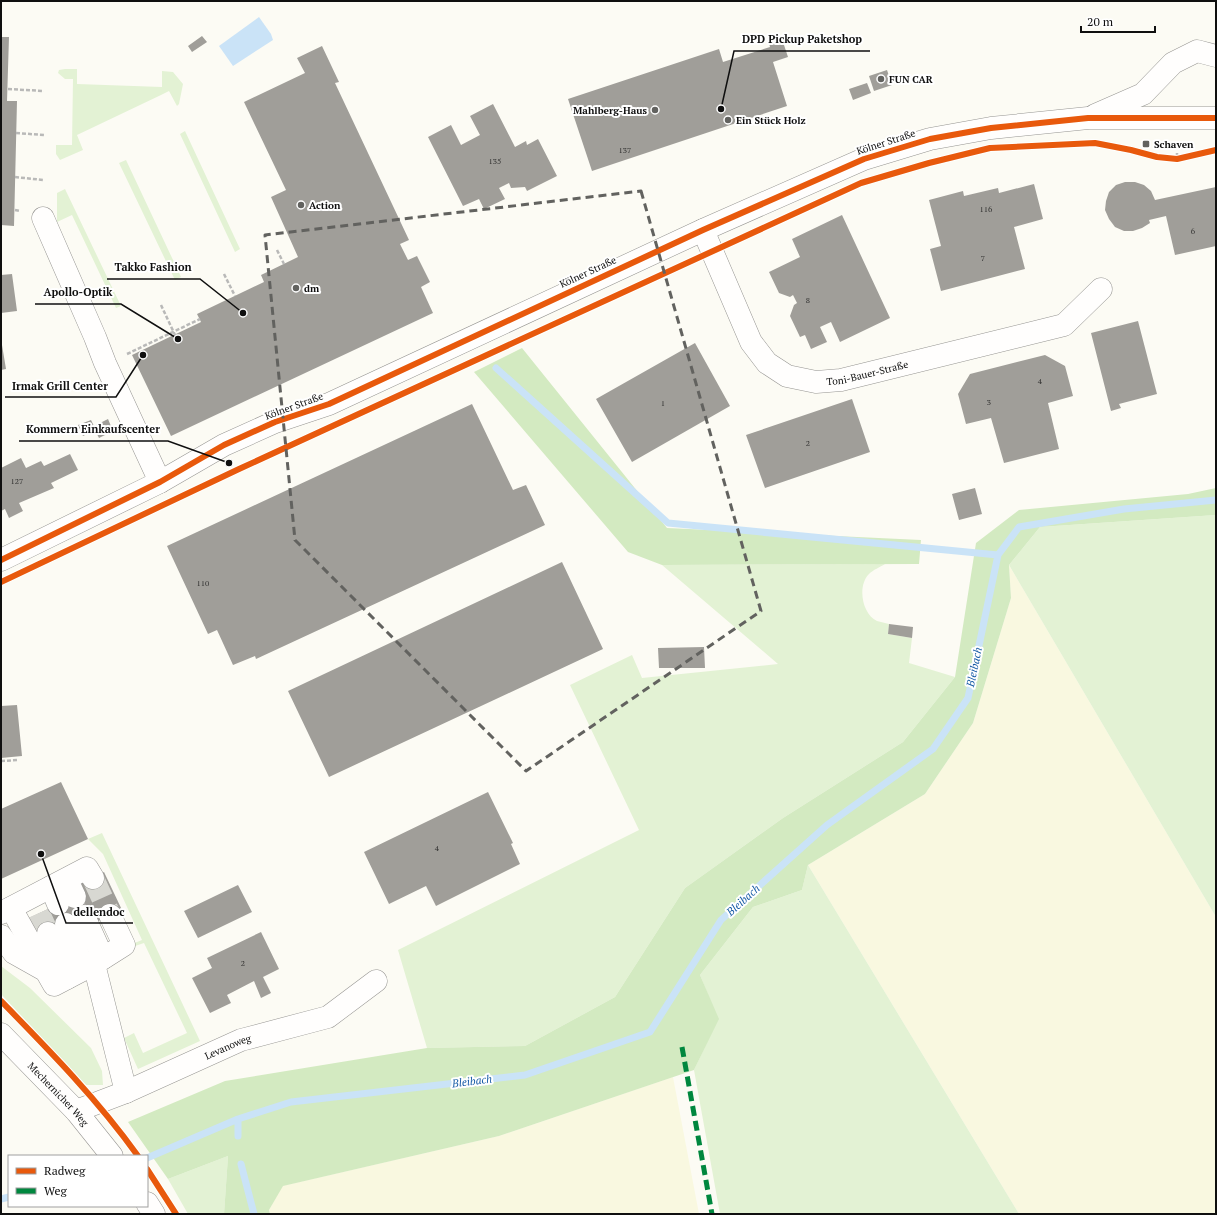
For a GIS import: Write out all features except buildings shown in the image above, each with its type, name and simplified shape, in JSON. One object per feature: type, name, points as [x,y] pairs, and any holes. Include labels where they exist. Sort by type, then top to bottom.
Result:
[{"type":"street","name":"Kölner Straße","points":[[1088,118],[1143,94],[1174,63],[1197,51],[1216,56]]},
{"type":"street","name":"Kölner Straße","points":[[1,560],[160,482],[224,445],[275,422],[329,404],[703,230],[864,159],[930,139],[991,128],[1088,118],[1216,118]]},
{"type":"street","points":[[43,218],[105,363],[160,482]]},
{"type":"street","name":"Toni-Bauer-Straße","points":[[703,230],[751,342],[767,363],[787,376],[816,382],[841,380],[1064,325],[1101,288]]},
{"type":"street","points":[[93,878],[88,868],[58,906],[6,911],[54,984],[87,967],[124,945],[110,916]]},
{"type":"street","points":[[58,906],[87,967],[126,1092]]},
{"type":"street","points":[[58,906],[87,967]]},
{"type":"street","points":[[1,936],[14,953],[46,971]]},
{"type":"street","name":"Levanoweg","points":[[76,1111],[126,1092],[241,1040],[328,1017],[376,981]]},
{"type":"street","name":"Mechernicher Weg","points":[[1,1034],[76,1111],[106,1149]]},
{"type":"street","points":[[148,1205],[154,1214]]},
{"type":"path","points":[[8,89],[44,91]]},
{"type":"path","points":[[16,133],[44,135]]},
{"type":"path","points":[[1177,153],[1178,159]]},
{"type":"path","points":[[15,177],[43,180]]},
{"type":"path","points":[[277,250],[284,264]]},
{"type":"path","points":[[224,274],[235,296]]},
{"type":"path","points":[[161,305],[174,333]]},
{"type":"path","points":[[126,355],[174,333],[200,318]]},
{"type":"path","points":[[1,761],[18,760]]},
{"type":"highlighted area","points":[[641,191],[761,611],[526,771],[295,540],[265,235]]},
{"type":"green space","points":[[77,69],[77,84],[162,87],[162,71],[173,72],[183,84],[179,104],[177,106],[169,91],[77,135],[83,150],[60,160],[56,154],[56,145],[72,145],[73,79],[65,79],[58,73],[59,70]]},
{"type":"green space","points":[[185,131],[240,249],[235,252],[180,134]]},
{"type":"green space","points":[[126,160],[181,277],[175,280],[119,163]]},
{"type":"green space","points":[[65,189],[121,306],[116,308],[72,215],[57,222],[57,193]]},
{"type":"green space","points":[[522,348],[667,528],[921,540],[919,564],[662,565],[628,552],[474,372]]},
{"type":"green space","points":[[1216,488],[1216,515],[1040,527],[1009,565],[1011,598],[973,723],[925,794],[808,865],[802,890],[753,907],[700,975],[719,1019],[694,1070],[499,1136],[283,1186],[269,1210],[270,1214],[224,1214],[228,1156],[168,1179],[128,1122],[225,1081],[427,1048],[525,1046],[615,997],[685,888],[783,818],[903,742],[955,677],[976,543],[1019,510],[1188,494]]},
{"type":"green space","points":[[1216,515],[1216,917],[1009,565],[1040,527]]},
{"type":"green space","points":[[885,564],[869,574],[865,579],[862,592],[868,612],[877,621],[889,624],[888,634],[912,638],[909,663],[955,677],[903,742],[783,818],[685,888],[615,997],[525,1046],[427,1048],[398,950],[639,830],[570,685],[632,655],[642,678],[778,664],[662,565]]},
{"type":"green space","points":[[1009,565],[1216,917],[1216,1214],[1019,1214],[808,865],[925,794],[973,723],[1011,598]]},
{"type":"green space","points":[[102,833],[200,1041],[138,1069],[124,1038],[134,1033],[143,1053],[187,1033],[144,943],[132,947],[132,944],[142,940],[103,854],[88,839]]},
{"type":"green space","points":[[808,865],[1019,1214],[720,1214],[694,1070],[718,1019],[700,975],[753,907],[802,890]]},
{"type":"green space","points":[[1,966],[30,988],[91,1048],[102,1071],[103,1085],[86,1085],[1,994]]},
{"type":"green space","points":[[673,1077],[699,1214],[270,1214],[269,1210],[282,1186],[499,1136]]},
{"type":"green space","points":[[228,1156],[224,1214],[188,1214],[168,1179]]},
{"type":"water","points":[[259,17],[271,34],[273,40],[233,66],[219,46]]},
{"type":"waterway","points":[[496,368],[668,523],[998,555]]},
{"type":"waterway","name":"Bleibach","points":[[148,1158],[238,1119],[291,1102],[525,1075],[650,1032],[721,920],[827,825],[933,749],[968,698],[998,555],[1019,527],[1124,509],[1216,500]]},
{"type":"waterway","points":[[238,1119],[238,1136]]},
{"type":"waterway","points":[[241,1164],[254,1214]]},
{"type":"waterway","name":"Bleibach","points":[[1,1199],[8,1197]]},
{"type":"tunnel","points":[[93,878],[110,915]]},
{"type":"tunnel","points":[[39,913],[48,933]]},
{"type":"marked path","points":[[682,1047],[712,1214]]},
{"type":"cycle path","points":[[1,560],[160,482],[224,445],[275,422],[329,404],[703,230],[864,159],[930,139],[991,128],[1088,118],[1216,118]]},
{"type":"cycle path","points":[[1,582],[239,469],[861,183],[929,163],[990,148],[1095,143],[1157,157],[1177,159],[1216,150]]},
{"type":"cycle path","points":[[1,1001],[90,1095],[137,1155]]},
{"type":"cycle path","points":[[148,1171],[176,1214]]},
{"type":"place","name":"FUN CAR","points":[[881,79]]},
{"type":"place","name":"DPD Pickup Paketshop","points":[[721,109]]},
{"type":"place","name":"Mahlberg-Haus","points":[[655,110]]},
{"type":"place","name":"Ein Stück Holz","points":[[728,120]]},
{"type":"place","name":"Schaven","points":[[1146,144]]},
{"type":"place","name":"Action","points":[[301,205]]},
{"type":"place","name":"dm","points":[[296,288]]},
{"type":"place","name":"Takko Fashion","points":[[243,313]]},
{"type":"place","name":"Apollo-Optik","points":[[178,339]]},
{"type":"place","name":"Irmak Grill Center","points":[[143,355]]},
{"type":"place","name":"Kommern Einkaufscenter","points":[[229,463]]},
{"type":"place","name":"dellendoc","points":[[41,854]]}]
